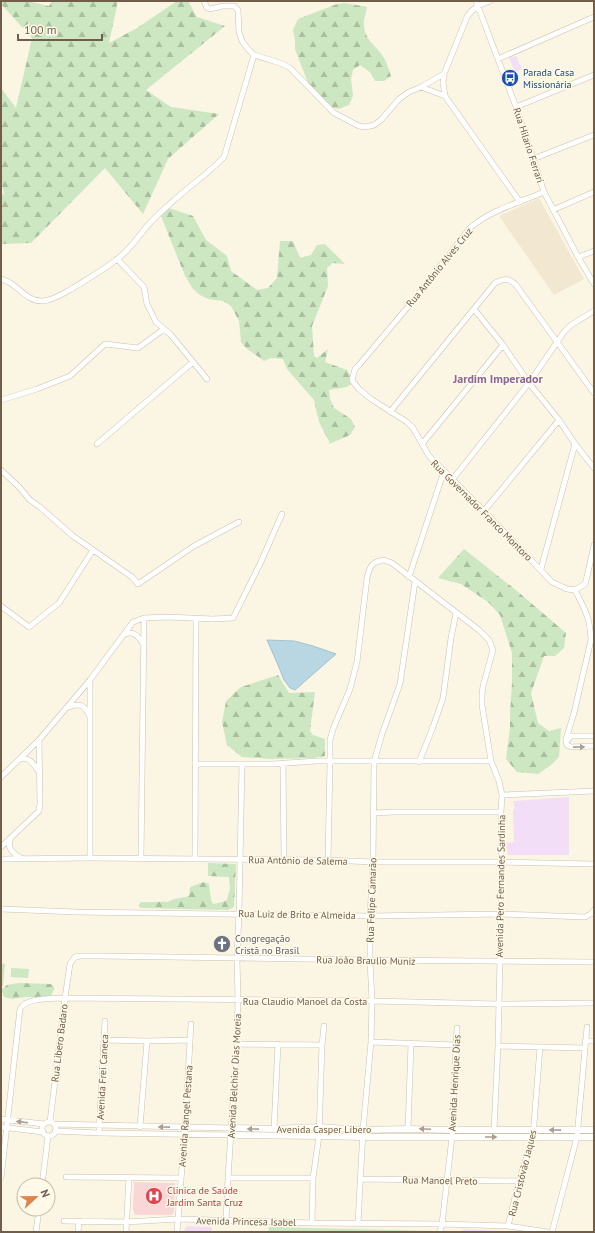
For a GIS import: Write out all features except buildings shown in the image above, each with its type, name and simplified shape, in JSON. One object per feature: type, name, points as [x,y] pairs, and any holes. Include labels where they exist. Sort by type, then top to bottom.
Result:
[{"type":"street","points":[[204,1],[210,9],[228,5],[234,6],[238,10],[239,32],[242,41],[254,54],[290,68],[334,113],[359,126],[366,127],[374,125],[409,92],[444,74]]},
{"type":"street","points":[[490,1],[477,3],[467,17],[444,74],[443,83],[445,96],[520,202]]},
{"type":"street","name":"Rua Hilario Ferrari","points":[[477,3],[516,107],[544,192],[594,284]]},
{"type":"street","points":[[498,59],[594,17]]},
{"type":"street","points":[[1,279],[10,282],[31,299],[43,301],[50,300],[61,295],[117,259],[171,202],[224,157],[254,54]]},
{"type":"street","points":[[516,107],[594,75]]},
{"type":"street","points":[[420,87],[445,96]]},
{"type":"street","points":[[533,159],[594,135]]},
{"type":"street","name":"Rua Antônio Alves Cruz","points":[[355,369],[412,302],[470,228],[479,220],[491,213],[544,192]]},
{"type":"street","points":[[553,210],[594,192]]},
{"type":"street","points":[[578,257],[594,251]]},
{"type":"street","points":[[117,259],[144,288],[147,304],[156,322],[164,329],[207,380]]},
{"type":"street","points":[[390,412],[496,283],[507,279],[516,285],[594,393]]},
{"type":"street","points":[[474,309],[503,345],[529,383],[594,468]]},
{"type":"street","points":[[452,480],[529,383],[564,332],[571,325],[594,311]]},
{"type":"street","points":[[1,400],[37,389],[70,376],[105,344],[138,348],[164,329]]},
{"type":"street","points":[[422,444],[503,345]]},
{"type":"street","points":[[97,444],[193,362]]},
{"type":"street","name":"Rua Governador Franco Montoro","points":[[355,369],[353,376],[354,383],[370,399],[413,428],[419,436],[429,456],[552,582],[567,590],[576,590]]},
{"type":"street","points":[[484,511],[558,420]]},
{"type":"street","points":[[541,570],[575,444]]},
{"type":"street","points":[[1,470],[20,487],[30,500],[40,506],[73,536],[132,576],[138,584],[194,546],[239,522]]},
{"type":"street","points":[[409,577],[444,471]]},
{"type":"street","points":[[1,777],[39,740],[90,680],[133,622],[144,618],[167,617],[213,619],[233,618],[282,514]]},
{"type":"street","points":[[594,545],[585,584],[576,590],[588,615],[591,640],[574,714],[566,739],[567,745],[571,747],[594,746]]},
{"type":"street","points":[[1,606],[29,627],[60,603],[93,550]]},
{"type":"street","points":[[328,860],[330,740],[333,729],[350,689],[357,662],[367,578],[370,567],[374,563],[384,560],[392,563],[456,613],[443,698],[419,762]]},
{"type":"street","name":"Rua Felipe Camarão","points":[[358,1224],[362,1137],[371,1042],[372,1001],[370,916],[373,862],[372,838],[374,813],[374,762],[382,734],[400,684],[415,582]]},
{"type":"street","name":"Avenida Pero Fernandes Sardinha","points":[[456,613],[484,635],[492,646],[493,650],[482,695],[482,705],[492,761],[502,795],[500,812],[501,914],[498,1046],[494,1130]]},
{"type":"street","points":[[141,858],[144,618]]},
{"type":"street","points":[[195,859],[196,618]]},
{"type":"street","points":[[125,634],[128,632],[136,635],[144,645]]},
{"type":"street","points":[[90,680],[90,858]]},
{"type":"street","points":[[66,708],[79,704],[83,706],[90,718]]},
{"type":"street","points":[[566,742],[571,736],[594,736]]},
{"type":"street","points":[[1,847],[39,812],[39,740]]},
{"type":"street","points":[[19,759],[28,759],[40,773]]},
{"type":"street","points":[[195,763],[196,765],[316,761],[492,761]]},
{"type":"street","points":[[283,763],[284,860]]},
{"type":"street","name":"Avenida Belchior Dias Moreia","points":[[226,1220],[237,1044],[237,959],[242,764]]},
{"type":"street","points":[[502,795],[594,791]]},
{"type":"street","points":[[374,813],[500,812]]},
{"type":"street","points":[[12,837],[9,842],[11,850],[16,856],[22,858]]},
{"type":"street","name":"Rua Antônio de Salema","points":[[1,859],[141,858],[594,864]]},
{"type":"street","name":"Rua Luiz de Brito e Almeida","points":[[1,910],[370,916],[501,914],[585,917],[593,912]]},
{"type":"street","name":"Rua João Braulio Muniz","points":[[70,964],[75,957],[80,956],[594,962]]},
{"type":"street","name":"Rua Libero Badaro","points":[[52,1123],[70,964]]},
{"type":"street","name":"Rua Claudio Manoel da Costa","points":[[8,1120],[20,1008],[26,1002],[31,1001],[65,998],[372,1001],[499,1004],[594,1003]]},
{"type":"street","name":"Avenida Frei Caneca","points":[[99,1133],[105,1021]]},
{"type":"street","name":"Avenida Rangel Pestana","points":[[177,1232],[185,1134],[191,1024]]},
{"type":"street","points":[[312,1223],[313,1178],[319,1127],[324,1026]]},
{"type":"street","points":[[552,1232],[577,1134],[587,1027]]},
{"type":"street","name":"Avenida Henrique Dias","points":[[440,1232],[452,1137],[457,1028]]},
{"type":"street","points":[[104,1040],[190,1040]]},
{"type":"street","points":[[140,1127],[147,1041]]},
{"type":"street","points":[[586,1041],[594,1041]]},
{"type":"street","points":[[371,1042],[456,1045]]},
{"type":"street","points":[[237,1044],[322,1045]]},
{"type":"street","points":[[274,1129],[278,1044]]},
{"type":"street","points":[[408,1129],[411,1044]]},
{"type":"street","points":[[498,1046],[585,1048]]},
{"type":"street","name":"Rua Cristóvão Jaques","points":[[508,1226],[519,1181],[533,1137],[540,1047]]},
{"type":"street","points":[[1,1119],[44,1124],[46,1122],[52,1123],[55,1127],[55,1131],[52,1135],[48,1136]]},
{"type":"street","points":[[1,1178],[4,1128],[8,1120]]},
{"type":"street","name":"Avenida Casper Libero","points":[[52,1123],[185,1128],[274,1129],[319,1127],[363,1130],[533,1130],[594,1137]]},
{"type":"street","points":[[43,1132],[42,1127],[44,1124]]},
{"type":"street","points":[[4,1128],[43,1132],[48,1136]]},
{"type":"street","name":"Avenida Casper Libero","points":[[55,1131],[362,1137],[533,1137],[577,1134],[594,1130]]},
{"type":"street","points":[[43,1177],[48,1136]]},
{"type":"street","points":[[66,1177],[181,1178]]},
{"type":"street","points":[[126,1232],[129,1178]]},
{"type":"street","points":[[228,1178],[313,1178]]},
{"type":"street","name":"Rua Manoel Preto","points":[[360,1179],[519,1181]]},
{"type":"street","points":[[36,1232],[38,1217]]},
{"type":"street","name":"Avenida Princesa Isabel","points":[[64,1221],[126,1222],[226,1220],[358,1224],[442,1224],[508,1226],[548,1232]]},
{"type":"street","points":[[78,1232],[79,1221]]},
{"type":"shaded area","points":[[516,56],[522,69],[515,72],[509,58]]},
{"type":"shaded area","points":[[539,198],[584,279],[554,295],[499,216]]},
{"type":"shaded area","points":[[569,797],[569,855],[508,855],[506,843],[514,842],[513,810],[515,809],[513,801]]},
{"type":"shaded area","name":"Clinica de Saúde Jardim Santa Cruz","points":[[134,1182],[175,1183],[173,1214],[135,1215],[133,1209]]},
{"type":"shaded area","points":[[187,1226],[212,1227],[212,1232],[184,1232]]},
{"type":"shaded area","points":[[463,1229],[501,1231],[462,1232]]},
{"type":"green space","points":[[1,1],[26,1],[49,6],[52,1],[118,1],[109,43],[137,28],[177,1],[188,1],[197,17],[225,26],[146,90],[171,107],[219,114],[168,159],[143,214],[105,168],[31,243],[1,244],[1,196],[4,193],[1,182],[1,88],[16,108],[32,38],[1,4]]},
{"type":"green space","points":[[345,3],[367,7],[364,21],[365,31],[369,40],[384,58],[391,76],[384,81],[375,81],[370,72],[360,65],[353,70],[351,79],[353,96],[349,105],[339,109],[330,107],[313,96],[295,49],[293,30],[298,19],[337,4]]},
{"type":"green space","points":[[169,208],[193,216],[206,240],[227,256],[231,271],[257,290],[268,288],[277,278],[280,241],[293,241],[300,258],[311,255],[317,245],[325,244],[345,264],[333,263],[327,268],[328,286],[312,326],[314,356],[317,358],[328,349],[325,362],[347,370],[354,382],[347,387],[329,390],[330,399],[334,408],[351,419],[355,427],[350,435],[329,444],[329,441],[319,422],[314,400],[287,369],[283,359],[271,358],[264,361],[246,348],[241,342],[239,321],[231,306],[223,301],[208,299],[193,289],[185,276],[161,216]]},
{"type":"green space","points":[[464,549],[517,591],[566,633],[564,648],[555,656],[544,656],[531,693],[538,723],[549,731],[561,728],[559,757],[538,774],[517,772],[506,759],[510,728],[512,653],[500,615],[488,602],[461,584],[438,578]]},
{"type":"green space","points":[[278,675],[289,693],[315,692],[310,731],[313,735],[325,739],[325,756],[314,758],[270,759],[242,757],[227,745],[222,722],[226,701],[241,687]]},
{"type":"green space","points":[[208,863],[236,864],[234,907],[228,910],[141,908],[139,905],[141,902],[168,902],[173,899],[189,896],[190,887],[204,882],[209,884],[213,904],[227,900],[230,888],[229,877],[208,876]]},
{"type":"green space","points":[[1,963],[5,964],[3,986],[1,986]]},
{"type":"green space","points":[[11,968],[29,969],[28,978],[11,977]]},
{"type":"green space","points":[[19,983],[51,984],[54,987],[54,990],[50,997],[26,997],[12,999],[4,997],[1,990],[7,985]]},
{"type":"green space","points":[[269,1227],[435,1231],[268,1232]]},
{"type":"water","points":[[267,640],[294,641],[336,654],[295,690],[290,688],[284,680]]},
{"type":"place","name":"Parada Casa Missionária","points":[[510,78]]},
{"type":"place","name":"Congregação Cristã no Brasil","points":[[222,944]]},
{"type":"place","name":"Clinica de Saúde Jardim Santa Cruz","points":[[154,1196]]},
{"type":"district","name":"Jardim Imperador","points":[[498,379]]}]
